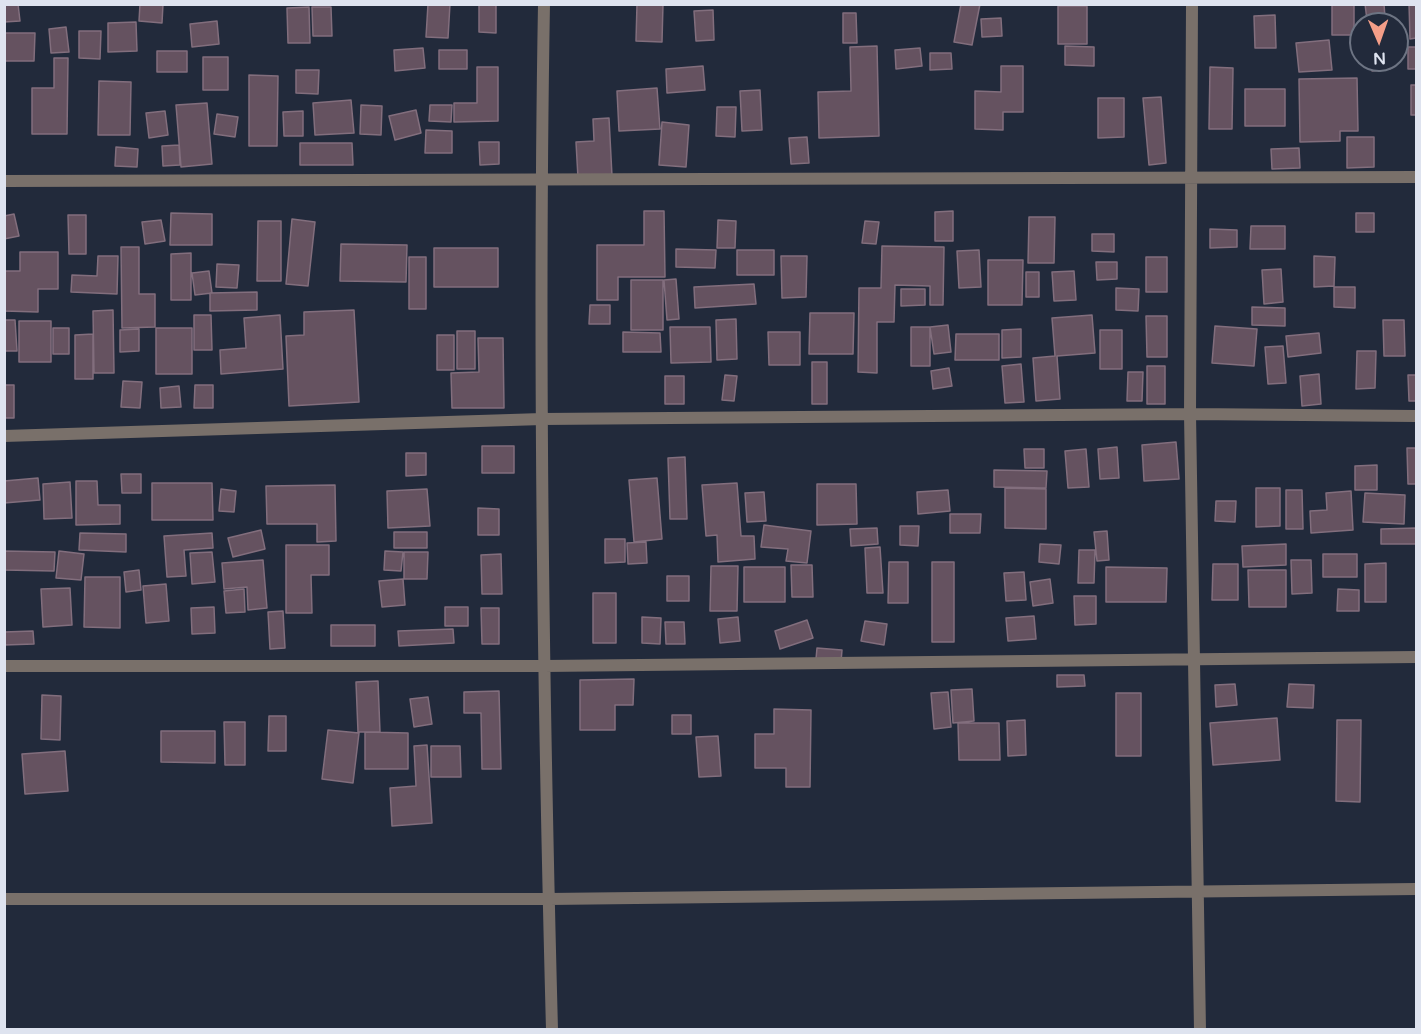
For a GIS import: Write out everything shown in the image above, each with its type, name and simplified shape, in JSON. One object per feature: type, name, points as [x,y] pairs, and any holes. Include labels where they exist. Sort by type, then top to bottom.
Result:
[{"type":"street","points":[[544,4],[541,180],[542,418],[544,666],[552,1029]]},
{"type":"street","points":[[1192,4],[1190,414],[1200,1029]]},
{"type":"street","points":[[4,180],[1416,177]]},
{"type":"street","points":[[4,436],[542,418],[1190,414],[1416,416]]},
{"type":"street","points":[[4,666],[544,666],[1416,657]]},
{"type":"street","points":[[4,899],[549,899],[1416,889]]},
{"type":"building","points":[[4,4],[18,4],[20,21],[4,22]]},
{"type":"building","points":[[140,4],[163,4],[162,23],[139,21]]},
{"type":"building","points":[[428,4],[450,4],[448,38],[426,37]]},
{"type":"building","points":[[479,4],[496,4],[496,33],[479,32]]},
{"type":"building","points":[[637,4],[663,4],[662,42],[636,41]]},
{"type":"building","points":[[961,4],[980,4],[972,45],[954,42]]},
{"type":"building","points":[[1332,4],[1354,4],[1354,12],[1349,12],[1349,35],[1332,35]]},
{"type":"building","points":[[1365,4],[1384,4],[1385,12],[1366,12]]},
{"type":"building","points":[[1409,4],[1416,4],[1416,38],[1410,39]]},
{"type":"building","points":[[1058,6],[1087,6],[1087,44],[1058,44]]},
{"type":"building","points":[[309,7],[310,43],[288,43],[287,8]]},
{"type":"building","points":[[312,7],[331,7],[332,36],[313,36]]},
{"type":"building","points":[[713,10],[714,40],[696,41],[694,11]]},
{"type":"building","points":[[843,13],[856,13],[857,43],[843,43]]},
{"type":"building","points":[[1275,15],[1276,48],[1255,48],[1254,16]]},
{"type":"building","points":[[1001,18],[1002,36],[982,37],[981,19]]},
{"type":"building","points":[[217,21],[219,44],[192,47],[190,24]]},
{"type":"building","points":[[136,22],[137,51],[108,52],[108,23]]},
{"type":"building","points":[[66,27],[69,52],[51,53],[49,29]]},
{"type":"building","points":[[79,31],[101,31],[100,59],[79,58]]},
{"type":"building","points":[[4,33],[35,33],[34,61],[4,61]]},
{"type":"building","points":[[1329,40],[1332,70],[1299,72],[1296,43]]},
{"type":"building","points":[[877,46],[879,136],[819,138],[818,92],[851,91],[850,47]]},
{"type":"building","points":[[1065,46],[1094,47],[1094,66],[1065,65]]},
{"type":"building","points":[[1409,47],[1416,47],[1416,69],[1409,69]]},
{"type":"building","points":[[423,48],[425,68],[395,71],[394,50]]},
{"type":"building","points":[[920,48],[922,66],[896,69],[895,50]]},
{"type":"building","points":[[439,50],[467,50],[467,69],[439,69]]},
{"type":"building","points":[[157,51],[187,51],[187,72],[157,72]]},
{"type":"building","points":[[930,53],[951,53],[952,69],[930,70]]},
{"type":"building","points":[[203,57],[228,57],[228,90],[203,90]]},
{"type":"building","points":[[54,58],[68,58],[67,134],[32,134],[32,88],[54,88]]},
{"type":"building","points":[[703,66],[705,90],[667,93],[666,69]]},
{"type":"building","points":[[1001,66],[1023,66],[1023,112],[1003,112],[1003,130],[975,129],[975,91],[1001,92]]},
{"type":"building","points":[[477,67],[498,67],[498,121],[454,122],[454,103],[477,103]]},
{"type":"building","points":[[1210,67],[1233,68],[1232,129],[1209,129]]},
{"type":"building","points":[[296,70],[319,70],[318,94],[296,93]]},
{"type":"building","points":[[249,75],[278,76],[277,146],[249,146]]},
{"type":"building","points":[[1357,78],[1358,131],[1340,131],[1340,141],[1300,142],[1299,79]]},
{"type":"building","points":[[99,81],[131,82],[130,135],[98,135]]},
{"type":"building","points":[[1411,85],[1416,85],[1416,115],[1411,115]]},
{"type":"building","points":[[657,88],[660,129],[619,131],[617,91]]},
{"type":"building","points":[[1245,89],[1285,89],[1285,126],[1245,126]]},
{"type":"building","points":[[760,90],[762,130],[742,131],[740,91]]},
{"type":"building","points":[[1161,97],[1166,163],[1149,165],[1143,98]]},
{"type":"building","points":[[1098,98],[1124,98],[1124,137],[1098,138]]},
{"type":"building","points":[[351,100],[354,133],[315,135],[313,103]]},
{"type":"building","points":[[207,103],[212,164],[181,167],[176,105]]},
{"type":"building","points":[[361,105],[382,106],[381,135],[360,134]]},
{"type":"building","points":[[430,105],[452,105],[451,122],[429,121]]},
{"type":"building","points":[[717,107],[736,107],[735,137],[716,136]]},
{"type":"building","points":[[416,110],[421,133],[395,140],[389,116]]},
{"type":"building","points":[[165,111],[168,135],[149,138],[146,113]]},
{"type":"building","points":[[303,111],[303,136],[284,136],[283,112]]},
{"type":"building","points":[[217,114],[238,117],[235,137],[214,134]]},
{"type":"building","points":[[609,118],[612,176],[578,178],[576,142],[594,141],[593,119]]},
{"type":"building","points":[[662,122],[689,125],[686,167],[659,165]]},
{"type":"building","points":[[426,130],[452,131],[452,153],[425,153]]},
{"type":"building","points":[[807,137],[809,163],[791,164],[789,138]]},
{"type":"building","points":[[1347,137],[1374,137],[1374,167],[1347,168]]},
{"type":"building","points":[[479,142],[499,142],[499,164],[480,165]]},
{"type":"building","points":[[300,143],[352,143],[353,165],[300,165]]},
{"type":"building","points":[[179,145],[180,165],[163,166],[162,146]]},
{"type":"building","points":[[116,147],[138,149],[137,167],[115,166]]},
{"type":"building","points":[[1299,148],[1300,168],[1272,169],[1271,149]]},
{"type":"building","points":[[644,211],[664,211],[665,277],[618,277],[618,300],[597,300],[597,245],[644,245]]},
{"type":"building","points":[[953,211],[953,241],[935,241],[935,212]]},
{"type":"building","points":[[171,213],[212,214],[212,245],[170,245]]},
{"type":"building","points":[[1356,213],[1374,213],[1374,232],[1356,232]]},
{"type":"building","points":[[14,214],[19,236],[4,239],[4,216]]},
{"type":"building","points":[[68,215],[86,215],[86,254],[69,254]]},
{"type":"building","points":[[1029,217],[1055,217],[1054,263],[1028,263]]},
{"type":"building","points":[[292,219],[315,222],[308,286],[286,284]]},
{"type":"building","points":[[161,220],[165,241],[145,244],[142,222]]},
{"type":"building","points":[[718,220],[736,221],[735,248],[717,248]]},
{"type":"building","points":[[258,221],[281,221],[281,281],[257,281]]},
{"type":"building","points":[[865,221],[879,222],[876,244],[862,243]]},
{"type":"building","points":[[1251,226],[1285,226],[1285,249],[1250,249]]},
{"type":"building","points":[[1210,229],[1237,230],[1237,247],[1210,248]]},
{"type":"building","points":[[1092,234],[1114,234],[1114,252],[1092,251]]},
{"type":"building","points":[[341,244],[407,245],[406,282],[340,281]]},
{"type":"building","points":[[882,246],[944,247],[943,305],[930,305],[930,286],[895,285],[894,322],[877,322],[877,373],[858,372],[859,288],[881,288]]},
{"type":"building","points":[[121,247],[139,247],[139,294],[155,294],[155,327],[122,328]]},
{"type":"building","points":[[434,248],[498,248],[498,287],[434,287]]},
{"type":"building","points":[[676,249],[716,250],[715,268],[676,267]]},
{"type":"building","points":[[737,250],[774,250],[774,275],[737,275]]},
{"type":"building","points":[[979,250],[981,287],[959,288],[957,251]]},
{"type":"building","points":[[20,252],[58,252],[58,289],[38,289],[38,312],[4,311],[4,271],[20,271]]},
{"type":"building","points":[[191,253],[191,300],[171,300],[171,254]]},
{"type":"building","points":[[98,256],[118,256],[117,294],[71,292],[72,275],[97,276]]},
{"type":"building","points":[[781,256],[807,256],[806,297],[782,298]]},
{"type":"building","points":[[1314,256],[1335,257],[1334,286],[1314,287]]},
{"type":"building","points":[[409,257],[426,257],[426,309],[409,309]]},
{"type":"building","points":[[1146,257],[1167,257],[1167,292],[1146,292]]},
{"type":"building","points":[[988,260],[1023,260],[1022,305],[988,305]]},
{"type":"building","points":[[1096,262],[1117,262],[1117,279],[1097,280]]},
{"type":"building","points":[[217,264],[239,265],[237,288],[216,287]]},
{"type":"building","points":[[1281,269],[1283,302],[1264,304],[1262,270]]},
{"type":"building","points":[[209,271],[212,293],[195,295],[192,273]]},
{"type":"building","points":[[1074,271],[1076,300],[1054,301],[1052,272]]},
{"type":"building","points":[[1026,272],[1039,272],[1039,297],[1026,297]]},
{"type":"building","points":[[676,279],[679,319],[667,320],[664,280]]},
{"type":"building","points":[[631,280],[663,280],[663,330],[631,330]]},
{"type":"building","points":[[754,284],[756,304],[695,308],[694,287]]},
{"type":"building","points":[[1334,287],[1355,287],[1355,308],[1334,307]]},
{"type":"building","points":[[1116,288],[1139,289],[1138,311],[1116,310]]},
{"type":"building","points":[[901,289],[925,289],[925,305],[901,306]]},
{"type":"building","points":[[257,292],[257,310],[210,311],[210,293]]},
{"type":"building","points":[[590,305],[610,305],[610,324],[589,324]]},
{"type":"building","points":[[1252,307],[1285,308],[1285,326],[1252,325]]},
{"type":"building","points":[[113,310],[114,373],[94,373],[93,311]]},
{"type":"building","points":[[354,310],[359,402],[289,406],[286,336],[304,335],[304,312]]},
{"type":"building","points":[[810,313],[854,313],[853,354],[809,354]]},
{"type":"building","points":[[194,315],[211,315],[212,350],[194,350]]},
{"type":"building","points":[[280,315],[283,369],[221,374],[220,350],[246,348],[244,318]]},
{"type":"building","points":[[1092,315],[1095,353],[1057,356],[1060,399],[1036,401],[1033,358],[1055,356],[1052,318]]},
{"type":"building","points":[[1146,316],[1167,316],[1167,357],[1147,357]]},
{"type":"building","points":[[736,319],[737,359],[717,360],[716,320]]},
{"type":"building","points":[[4,320],[15,320],[17,351],[4,351]]},
{"type":"building","points":[[1383,320],[1404,320],[1405,356],[1384,356]]},
{"type":"building","points":[[19,321],[51,321],[51,362],[19,362]]},
{"type":"building","points":[[948,325],[951,352],[934,354],[930,327]]},
{"type":"building","points":[[1215,326],[1257,329],[1254,366],[1212,363]]},
{"type":"building","points":[[670,327],[710,327],[711,362],[671,363]]},
{"type":"building","points":[[911,327],[930,327],[930,366],[911,366]]},
{"type":"building","points":[[53,328],[69,328],[69,354],[53,354]]},
{"type":"building","points":[[156,328],[192,328],[192,374],[156,374]]},
{"type":"building","points":[[139,329],[139,351],[120,352],[120,330]]},
{"type":"building","points":[[1021,329],[1021,357],[1002,358],[1002,330]]},
{"type":"building","points":[[1100,330],[1122,330],[1122,369],[1100,369]]},
{"type":"building","points":[[457,331],[475,331],[475,369],[457,369]]},
{"type":"building","points":[[623,332],[660,333],[661,352],[623,352]]},
{"type":"building","points":[[768,332],[800,332],[800,365],[769,365]]},
{"type":"building","points":[[1319,333],[1321,353],[1288,357],[1286,336]]},
{"type":"building","points":[[93,334],[93,379],[75,379],[75,335]]},
{"type":"building","points":[[956,334],[999,334],[999,360],[955,360]]},
{"type":"building","points":[[437,335],[454,335],[454,370],[437,370]]},
{"type":"building","points":[[478,338],[503,338],[504,408],[452,408],[451,373],[479,372]]},
{"type":"building","points":[[1283,346],[1286,383],[1268,384],[1265,347]]},
{"type":"building","points":[[1357,351],[1376,351],[1375,388],[1356,389]]},
{"type":"building","points":[[812,362],[827,362],[827,404],[812,404]]},
{"type":"building","points":[[1021,364],[1024,402],[1005,403],[1002,366]]},
{"type":"building","points":[[1147,366],[1165,366],[1165,404],[1147,404]]},
{"type":"building","points":[[949,368],[952,386],[933,389],[931,371]]},
{"type":"building","points":[[1128,372],[1143,372],[1142,401],[1127,401]]},
{"type":"building","points":[[1319,374],[1321,404],[1302,406],[1300,376]]},
{"type":"building","points":[[725,375],[737,376],[734,401],[722,400]]},
{"type":"building","points":[[1408,375],[1416,375],[1416,401],[1409,401]]},
{"type":"building","points":[[665,376],[684,376],[684,404],[665,404]]},
{"type":"building","points":[[123,381],[142,382],[140,408],[121,407]]},
{"type":"building","points":[[4,385],[14,385],[14,418],[4,418]]},
{"type":"building","points":[[195,385],[213,385],[213,408],[194,408]]},
{"type":"building","points":[[179,386],[181,407],[161,408],[160,388]]},
{"type":"building","points":[[1176,442],[1179,479],[1144,481],[1142,445]]},
{"type":"building","points":[[482,446],[514,446],[514,473],[482,473]]},
{"type":"building","points":[[1117,447],[1119,478],[1100,479],[1098,449]]},
{"type":"building","points":[[1407,448],[1416,448],[1416,484],[1408,484]]},
{"type":"building","points":[[1024,449],[1044,449],[1044,468],[1025,468]]},
{"type":"building","points":[[1086,449],[1089,487],[1068,488],[1065,451]]},
{"type":"building","points":[[406,453],[426,453],[426,475],[406,476]]},
{"type":"building","points":[[685,457],[687,519],[670,519],[668,458]]},
{"type":"building","points":[[1377,465],[1377,490],[1355,490],[1355,466]]},
{"type":"building","points":[[994,470],[1047,471],[1046,488],[994,487]]},
{"type":"building","points":[[121,474],[141,474],[141,493],[122,493]]},
{"type":"building","points":[[38,478],[40,500],[4,503],[4,481]]},
{"type":"building","points":[[657,478],[662,539],[634,542],[629,480]]},
{"type":"building","points":[[76,481],[97,481],[98,505],[120,505],[120,524],[76,525]]},
{"type":"building","points":[[70,482],[72,518],[44,519],[43,484]]},
{"type":"building","points":[[152,483],[212,483],[213,520],[152,520]]},
{"type":"building","points":[[737,483],[741,536],[754,536],[755,559],[718,562],[717,535],[706,536],[702,485]]},
{"type":"building","points":[[817,484],[856,484],[857,524],[817,525]]},
{"type":"building","points":[[335,485],[336,541],[317,542],[317,524],[267,524],[266,486]]},
{"type":"building","points":[[1005,488],[1046,489],[1046,529],[1005,528]]},
{"type":"building","points":[[1256,488],[1280,488],[1280,526],[1256,527]]},
{"type":"building","points":[[221,489],[236,491],[234,512],[219,511]]},
{"type":"building","points":[[427,489],[430,526],[388,528],[387,491]]},
{"type":"building","points":[[948,490],[950,511],[918,514],[917,492]]},
{"type":"building","points":[[1286,490],[1302,490],[1303,529],[1286,529]]},
{"type":"building","points":[[1351,491],[1353,530],[1311,533],[1310,511],[1327,510],[1326,493]]},
{"type":"building","points":[[764,492],[766,521],[747,522],[745,493]]},
{"type":"building","points":[[1365,493],[1405,495],[1404,524],[1363,522]]},
{"type":"building","points":[[1216,501],[1236,501],[1235,522],[1215,521]]},
{"type":"building","points":[[478,508],[499,509],[499,535],[478,535]]},
{"type":"building","points":[[950,514],[981,514],[980,533],[950,533]]},
{"type":"building","points":[[764,525],[811,531],[807,563],[786,561],[788,549],[761,547]]},
{"type":"building","points":[[900,526],[919,526],[918,546],[900,545]]},
{"type":"building","points":[[877,528],[878,544],[851,546],[850,529]]},
{"type":"building","points":[[1416,528],[1416,544],[1381,544],[1381,529]]},
{"type":"building","points":[[261,530],[265,549],[233,557],[228,538]]},
{"type":"building","points":[[1107,531],[1109,560],[1097,561],[1094,532]]},
{"type":"building","points":[[394,532],[427,532],[427,548],[394,548]]},
{"type":"building","points":[[80,533],[126,534],[126,552],[79,550]]},
{"type":"building","points":[[212,533],[213,548],[184,550],[186,576],[167,577],[164,536]]},
{"type":"building","points":[[605,539],[625,539],[625,562],[605,563]]},
{"type":"building","points":[[646,542],[647,563],[628,564],[627,543]]},
{"type":"building","points":[[1040,544],[1061,545],[1059,564],[1039,562]]},
{"type":"building","points":[[1286,544],[1286,565],[1243,567],[1242,546]]},
{"type":"building","points":[[286,545],[329,545],[329,575],[311,575],[312,613],[286,613]]},
{"type":"building","points":[[880,547],[883,593],[867,593],[865,548]]},
{"type":"building","points":[[1079,550],[1095,550],[1094,583],[1078,583]]},
{"type":"building","points":[[4,551],[55,552],[54,571],[4,570]]},
{"type":"building","points":[[59,551],[84,554],[81,580],[56,578]]},
{"type":"building","points":[[385,551],[403,552],[401,571],[384,570]]},
{"type":"building","points":[[212,552],[215,582],[192,584],[190,553]]},
{"type":"building","points":[[404,552],[428,552],[427,579],[404,579]]},
{"type":"building","points":[[501,554],[502,594],[482,594],[481,555]]},
{"type":"building","points":[[1323,554],[1357,554],[1357,577],[1323,577]]},
{"type":"building","points":[[263,560],[267,608],[248,610],[247,587],[224,589],[222,563]]},
{"type":"building","points":[[1291,560],[1311,560],[1312,593],[1292,594]]},
{"type":"building","points":[[889,562],[908,562],[908,603],[888,603]]},
{"type":"building","points":[[932,562],[954,562],[954,642],[932,642]]},
{"type":"building","points":[[1386,563],[1386,602],[1365,602],[1365,564]]},
{"type":"building","points":[[1213,564],[1238,564],[1238,600],[1212,600]]},
{"type":"building","points":[[791,565],[812,565],[813,597],[792,597]]},
{"type":"building","points":[[711,566],[738,566],[737,611],[710,611]]},
{"type":"building","points":[[744,567],[785,567],[785,602],[744,602]]},
{"type":"building","points":[[1106,567],[1167,568],[1166,602],[1106,602]]},
{"type":"building","points":[[139,570],[141,590],[126,592],[124,572]]},
{"type":"building","points":[[1248,570],[1286,570],[1286,607],[1249,607]]},
{"type":"building","points":[[1024,572],[1026,600],[1006,601],[1004,573]]},
{"type":"building","points":[[667,576],[689,576],[689,601],[667,601]]},
{"type":"building","points":[[85,577],[120,577],[120,628],[84,627]]},
{"type":"building","points":[[403,579],[405,605],[382,607],[379,581]]},
{"type":"building","points":[[1050,579],[1053,603],[1033,606],[1030,582]]},
{"type":"building","points":[[166,584],[169,621],[146,623],[143,586]]},
{"type":"building","points":[[70,588],[72,625],[43,627],[41,589]]},
{"type":"building","points":[[244,589],[245,612],[226,613],[224,591]]},
{"type":"building","points":[[1338,589],[1359,590],[1359,611],[1337,611]]},
{"type":"building","points":[[593,593],[616,593],[616,643],[593,643]]},
{"type":"building","points":[[1074,596],[1096,596],[1096,624],[1075,625]]},
{"type":"building","points":[[214,607],[215,633],[192,634],[191,608]]},
{"type":"building","points":[[445,607],[468,607],[468,626],[445,626]]},
{"type":"building","points":[[481,608],[499,608],[499,644],[482,644]]},
{"type":"building","points":[[283,611],[285,648],[270,649],[268,612]]},
{"type":"building","points":[[1034,616],[1036,639],[1008,641],[1006,618]]},
{"type":"building","points":[[642,617],[661,618],[660,644],[642,643]]},
{"type":"building","points":[[738,617],[740,641],[720,643],[718,619]]},
{"type":"building","points":[[807,620],[813,638],[780,649],[775,631]]},
{"type":"building","points":[[865,621],[887,624],[884,645],[861,641]]},
{"type":"building","points":[[665,622],[684,622],[685,644],[666,644]]},
{"type":"building","points":[[331,625],[375,625],[375,646],[331,646]]},
{"type":"building","points":[[453,629],[454,643],[399,646],[398,631]]},
{"type":"building","points":[[33,631],[34,644],[4,645],[4,632]]},
{"type":"building","points":[[817,648],[842,650],[841,662],[816,659]]},
{"type":"building","points":[[1057,675],[1084,675],[1085,686],[1057,687]]},
{"type":"building","points":[[634,679],[633,705],[615,705],[615,730],[580,730],[580,680]]},
{"type":"building","points":[[378,681],[380,732],[358,732],[356,682]]},
{"type":"building","points":[[1235,684],[1237,705],[1216,707],[1215,685]]},
{"type":"building","points":[[1289,684],[1314,685],[1313,708],[1287,707]]},
{"type":"building","points":[[972,689],[974,721],[953,723],[951,690]]},
{"type":"building","points":[[499,691],[501,769],[482,769],[481,713],[464,713],[464,692]]},
{"type":"building","points":[[948,692],[951,727],[934,729],[931,693]]},
{"type":"building","points":[[1116,693],[1141,693],[1141,756],[1116,756]]},
{"type":"building","points":[[42,695],[61,696],[60,740],[41,739]]},
{"type":"building","points":[[428,697],[432,724],[414,727],[410,699]]},
{"type":"building","points":[[774,709],[811,710],[810,787],[786,787],[786,768],[755,768],[755,734],[774,734]]},
{"type":"building","points":[[672,715],[691,715],[691,734],[672,734]]},
{"type":"building","points":[[269,716],[286,716],[286,751],[268,751]]},
{"type":"building","points":[[1277,718],[1280,760],[1213,765],[1210,723]]},
{"type":"building","points":[[1025,720],[1026,755],[1008,756],[1007,721]]},
{"type":"building","points":[[1337,720],[1361,720],[1360,802],[1336,801]]},
{"type":"building","points":[[224,722],[245,722],[245,765],[225,765]]},
{"type":"building","points":[[958,723],[999,723],[1000,760],[959,760]]},
{"type":"building","points":[[328,730],[359,733],[353,783],[322,779]]},
{"type":"building","points":[[161,731],[215,731],[215,763],[161,762]]},
{"type":"building","points":[[365,732],[408,733],[408,769],[365,769]]},
{"type":"building","points":[[718,736],[721,776],[699,777],[696,737]]},
{"type":"building","points":[[427,745],[432,823],[392,826],[390,788],[416,786],[414,746]]},
{"type":"building","points":[[431,746],[460,746],[461,777],[431,777]]},
{"type":"building","points":[[65,751],[68,791],[25,794],[22,754]]}]
